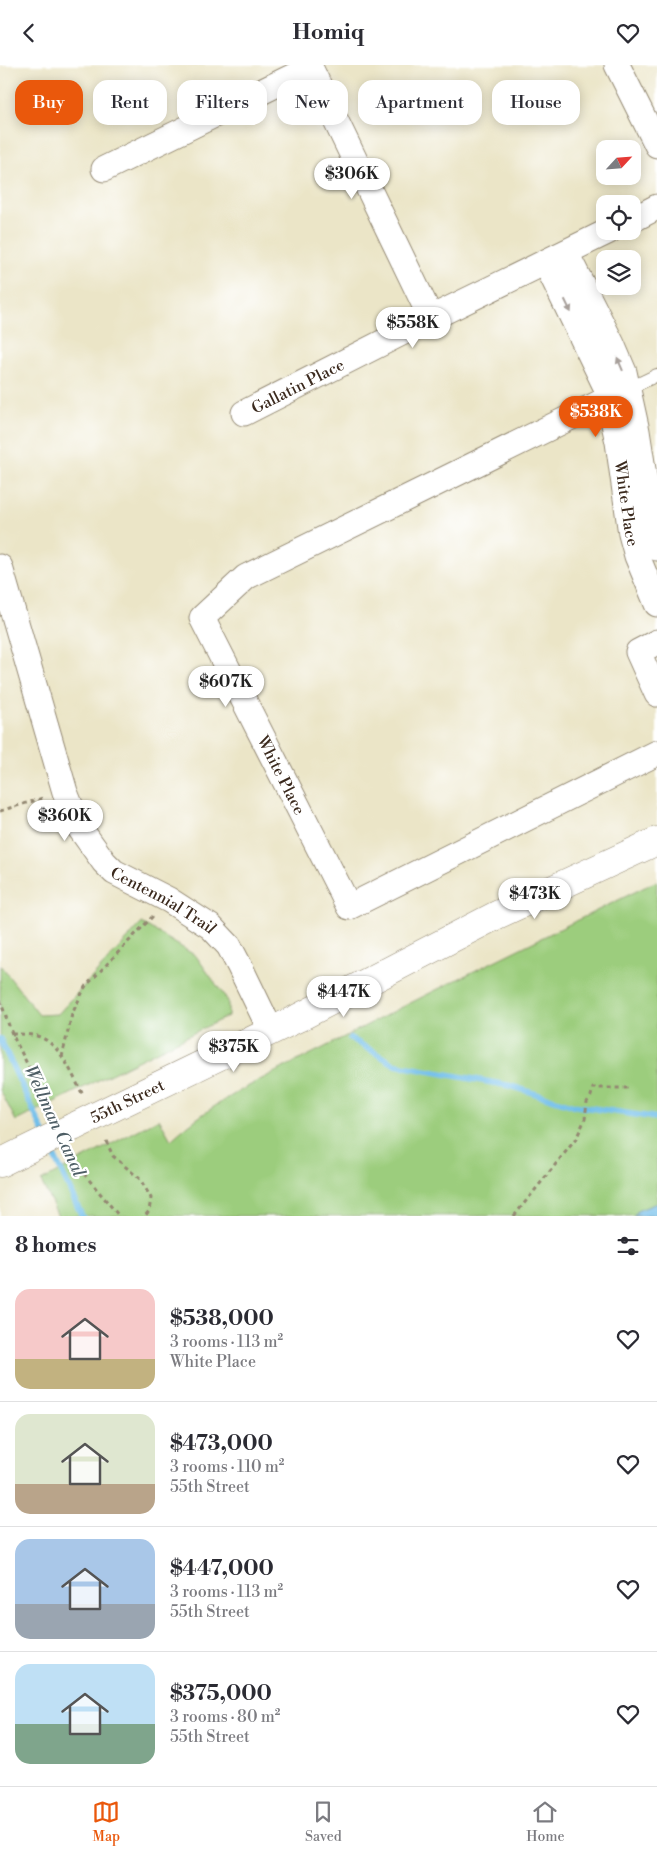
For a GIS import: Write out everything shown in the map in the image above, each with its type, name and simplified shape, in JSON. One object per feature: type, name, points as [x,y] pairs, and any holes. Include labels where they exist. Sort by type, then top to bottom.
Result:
[{"type":"main road","name":"55th Street","points":[[11,1157],[271,1031],[497,915],[657,841]]},
{"type":"street","points":[[617,65],[657,145]]},
{"type":"street","points":[[104,169],[310,66],[431,318]]},
{"type":"street","points":[[641,215],[657,207]]},
{"type":"street","name":"Gallatin Place","points":[[244,413],[431,318],[596,238]]},
{"type":"street","name":"White Place","points":[[556,258],[612,344],[624,372],[618,394],[618,443],[631,535],[637,556],[657,604]]},
{"type":"street","name":"White Place","points":[[618,394],[637,431],[657,548]]},
{"type":"street","name":"White Place","points":[[618,394],[246,577],[202,618],[349,907],[657,753]]},
{"type":"street","name":"Centennial Trail","points":[[0,567],[65,792],[79,827],[104,862],[114,872],[169,900],[211,927],[228,946],[271,1031]]},
{"type":"street","points":[[657,642],[638,652],[657,695]]},
{"type":"lane","points":[[618,394],[657,375]]},
{"type":"path","points":[[0,811],[65,792]]},
{"type":"path","points":[[62,1057],[72,1014],[85,987],[169,900]]},
{"type":"path","points":[[0,1000],[12,1033],[37,1036],[51,1044],[62,1057],[84,1096]]},
{"type":"path","points":[[514,1216],[576,1139],[585,1119],[587,1102],[591,1096],[592,1088],[628,1088]]},
{"type":"path","points":[[106,1141],[113,1156],[140,1179],[147,1191],[150,1198],[149,1211],[145,1216]]},
{"type":"green space","points":[[657,881],[657,1216],[58,1216],[41,1181],[159,1119],[171,1140],[206,1112],[265,1077],[449,983]]},
{"type":"green space","points":[[142,923],[196,956],[228,1001],[228,1016],[16,1121],[0,1090],[0,965],[39,1015],[58,1014]]},
{"type":"water","points":[[657,1203],[657,1216],[634,1216],[637,1211]]},
{"type":"waterway","points":[[350,1038],[396,1065],[511,1086],[571,1105],[657,1118]]},
{"type":"waterway","name":"Wellman Canal","points":[[0,1039],[44,1133]]},
{"type":"waterway","name":"Wellman Canal","points":[[49,1145],[82,1216]]}]
